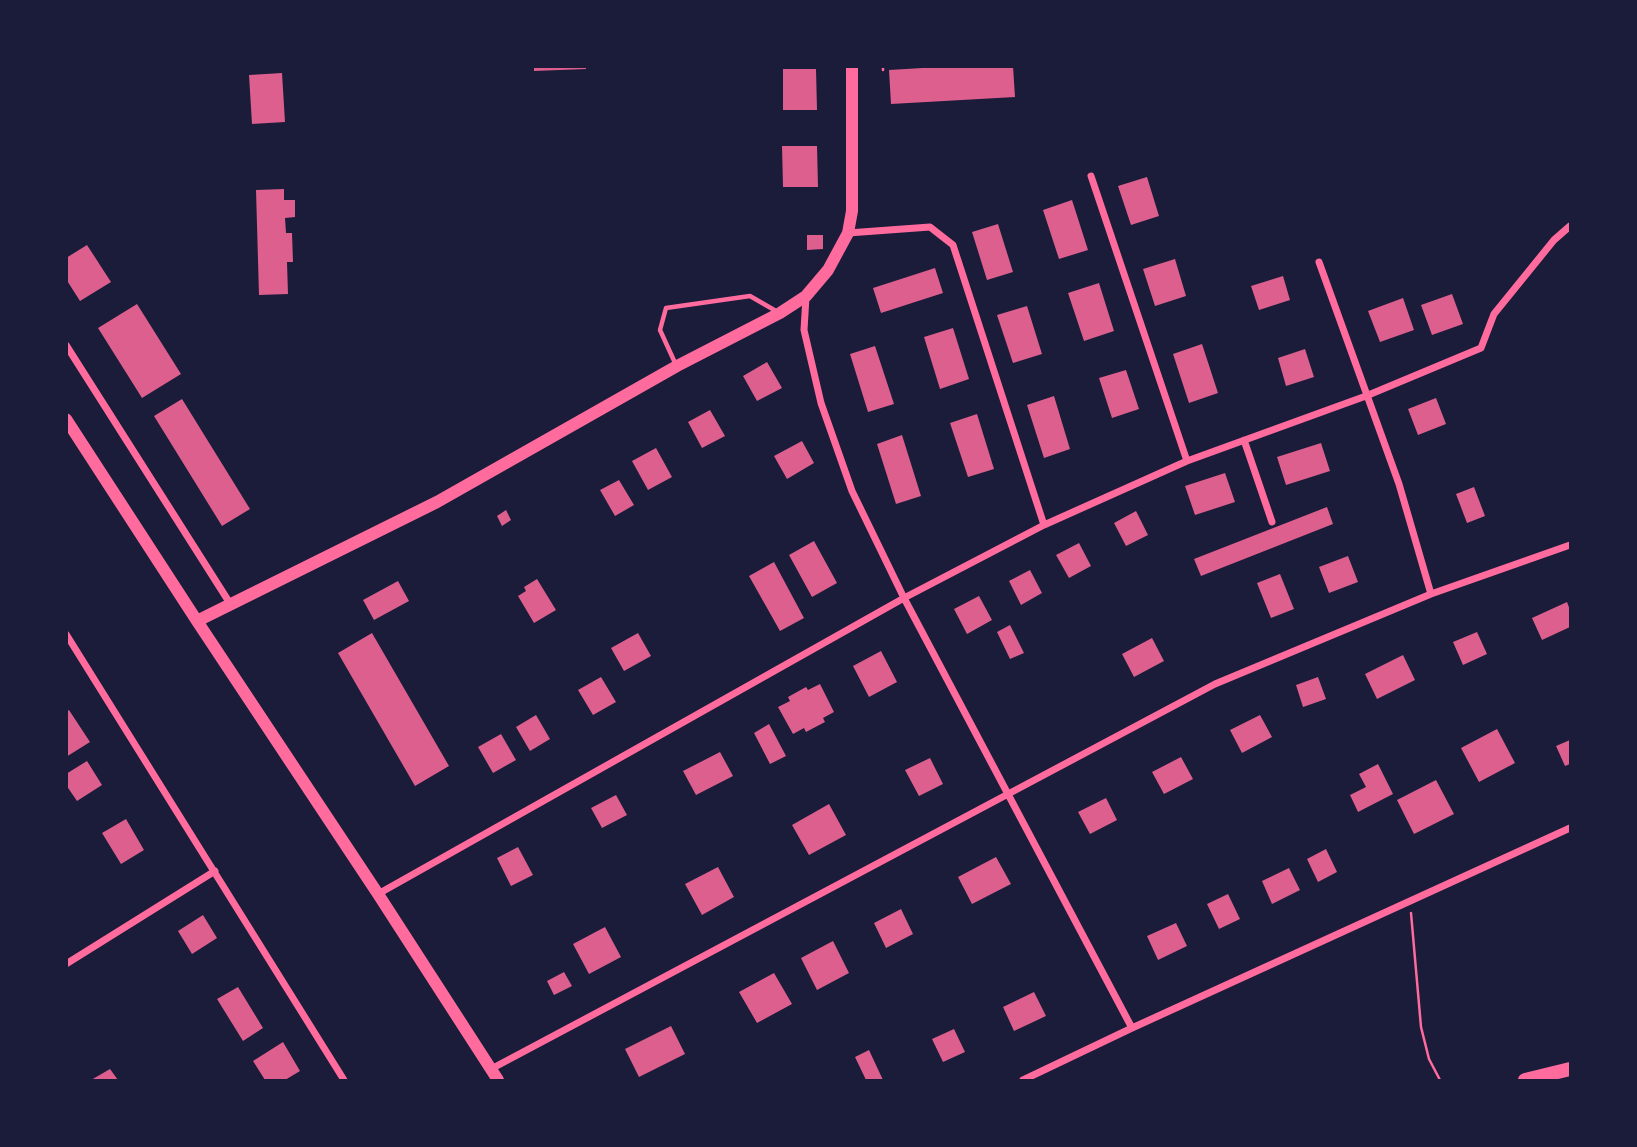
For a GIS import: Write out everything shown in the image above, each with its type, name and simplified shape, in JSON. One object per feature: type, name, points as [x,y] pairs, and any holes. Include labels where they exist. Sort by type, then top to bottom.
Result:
[{"type":"main road","points":[[1525,1080],[1570,1069]]},
{"type":"street","points":[[197,621],[438,502],[677,366],[780,313],[806,296],[828,270],[848,233],[852,211],[852,66]]},
{"type":"street","points":[[1091,176],[1187,461]]},
{"type":"street","points":[[378,894],[904,598],[1044,525],[1187,461],[1366,396],[1481,348],[1494,314],[1554,240],[1570,226]]},
{"type":"street","points":[[848,233],[930,227],[953,245],[1044,525]]},
{"type":"street","points":[[1319,262],[1399,484],[1431,594]]},
{"type":"street","points":[[806,296],[804,330],[821,403],[852,491],[904,598],[1132,1028]]},
{"type":"street","points":[[66,345],[232,605]]},
{"type":"street","points":[[66,419],[498,1080]]},
{"type":"street","points":[[1244,440],[1272,522]]},
{"type":"street","points":[[491,1069],[1215,684],[1431,594],[1570,545]]},
{"type":"street","points":[[66,634],[344,1080]]},
{"type":"street","points":[[1023,1080],[1570,828]]},
{"type":"street","points":[[66,964],[215,871]]},
{"type":"lane","points":[[677,366],[660,330],[666,308],[750,296],[780,313]]},
{"type":"path","points":[[1410,901],[1420,1027],[1429,1059],[1440,1080]]},
{"type":"building","points":[[534,66],[586,66],[586,69],[534,71]]},
{"type":"building","points":[[1013,66],[1015,97],[891,104],[889,70]]},
{"type":"building","points":[[783,69],[816,69],[817,110],[783,110]]},
{"type":"building","points":[[282,73],[285,122],[252,124],[249,75]]},
{"type":"building","points":[[782,146],[817,146],[818,187],[783,187]]},
{"type":"building","points":[[1147,177],[1159,216],[1131,225],[1118,186]]},
{"type":"building","points":[[284,189],[284,200],[295,200],[295,217],[285,218],[286,233],[292,233],[293,262],[287,262],[288,294],[259,295],[256,190]]},
{"type":"building","points":[[1072,200],[1088,250],[1059,259],[1043,210]]},
{"type":"building","points":[[998,224],[1013,272],[987,280],[972,232]]},
{"type":"building","points":[[807,235],[823,235],[823,249],[807,250]]},
{"type":"building","points":[[87,245],[111,282],[80,301],[66,279],[66,258]]},
{"type":"building","points":[[1175,259],[1186,296],[1155,306],[1143,269]]},
{"type":"building","points":[[935,268],[943,293],[881,313],[873,288]]},
{"type":"building","points":[[1283,276],[1290,300],[1259,310],[1251,286]]},
{"type":"building","points":[[1099,283],[1114,331],[1084,341],[1068,293]]},
{"type":"building","points":[[1452,294],[1463,324],[1432,335],[1421,305]]},
{"type":"building","points":[[1403,298],[1414,330],[1380,342],[1368,311]]},
{"type":"building","points":[[137,304],[181,374],[142,398],[98,328]]},
{"type":"building","points":[[1027,306],[1042,354],[1013,363],[997,315]]},
{"type":"building","points":[[953,328],[969,379],[940,389],[924,337]]},
{"type":"building","points":[[1202,344],[1218,393],[1189,403],[1173,354]]},
{"type":"building","points":[[875,346],[894,404],[868,412],[850,354]]},
{"type":"building","points":[[1305,349],[1314,377],[1286,386],[1278,358]]},
{"type":"building","points":[[767,362],[782,388],[757,401],[743,376]]},
{"type":"building","points":[[1126,370],[1139,409],[1112,418],[1099,378]]},
{"type":"building","points":[[1054,396],[1070,449],[1044,458],[1027,405]]},
{"type":"building","points":[[1436,398],[1446,424],[1418,435],[1408,409]]},
{"type":"building","points":[[182,399],[250,509],[222,526],[154,416]]},
{"type":"building","points":[[710,410],[725,436],[702,448],[688,422]]},
{"type":"building","points":[[977,414],[994,469],[968,477],[950,423]]},
{"type":"building","points":[[902,435],[921,496],[896,504],[877,444]]},
{"type":"building","points":[[802,441],[814,463],[787,479],[774,456]]},
{"type":"building","points":[[1321,443],[1330,471],[1286,485],[1277,457]]},
{"type":"building","points":[[656,448],[672,477],[648,490],[632,461]]},
{"type":"building","points":[[1225,473],[1235,502],[1195,515],[1185,486]]},
{"type":"building","points":[[619,480],[634,505],[615,516],[600,490]]},
{"type":"building","points":[[1474,487],[1485,516],[1467,523],[1456,494]]},
{"type":"building","points":[[1327,507],[1333,524],[1201,576],[1194,559]]},
{"type":"building","points":[[506,510],[511,520],[502,526],[497,516]]},
{"type":"building","points":[[1136,511],[1148,535],[1126,546],[1114,523]]},
{"type":"building","points":[[814,541],[837,583],[812,597],[789,555]]},
{"type":"building","points":[[1079,543],[1091,566],[1069,578],[1056,555]]},
{"type":"building","points":[[1348,556],[1358,582],[1329,593],[1319,567]]},
{"type":"building","points":[[774,562],[804,618],[780,631],[749,576]]},
{"type":"building","points":[[1030,570],[1042,593],[1021,605],[1009,581]]},
{"type":"building","points":[[1280,574],[1294,609],[1271,618],[1257,583]]},
{"type":"building","points":[[537,579],[556,610],[534,623],[518,596],[526,591],[524,587]]},
{"type":"building","points":[[398,581],[409,601],[374,620],[363,600]]},
{"type":"building","points":[[979,596],[992,620],[967,634],[954,609]]},
{"type":"building","points":[[1567,602],[1570,627],[1542,640],[1532,618]]},
{"type":"building","points":[[1010,625],[1024,653],[1010,659],[997,632]]},
{"type":"building","points":[[1477,632],[1487,654],[1463,665],[1453,642]]},
{"type":"building","points":[[372,633],[449,766],[415,786],[338,653]]},
{"type":"building","points":[[638,633],[651,656],[624,671],[611,648]]},
{"type":"building","points":[[1152,638],[1164,661],[1134,677],[1122,654]]},
{"type":"building","points":[[881,651],[897,682],[869,697],[853,666]]},
{"type":"building","points":[[1403,655],[1415,680],[1377,699],[1365,674]]},
{"type":"building","points":[[601,677],[616,702],[593,715],[578,690]]},
{"type":"building","points":[[1318,677],[1326,699],[1303,707],[1296,685]]},
{"type":"building","points":[[820,684],[834,712],[823,718],[825,722],[806,732],[804,728],[793,734],[778,707],[790,701],[788,697],[806,687],[808,690]]},
{"type":"building","points":[[69,710],[90,742],[66,757],[66,712]]},
{"type":"building","points":[[536,715],[550,739],[530,751],[516,727]]},
{"type":"building","points":[[1260,715],[1272,737],[1242,753],[1230,730]]},
{"type":"building","points":[[769,724],[786,756],[770,764],[754,733]]},
{"type":"building","points":[[1497,729],[1515,763],[1479,782],[1461,748]]},
{"type":"building","points":[[501,734],[516,760],[493,773],[478,747]]},
{"type":"building","points":[[1570,740],[1570,764],[1565,766],[1556,746]]},
{"type":"building","points":[[720,752],[733,776],[696,795],[683,771]]},
{"type":"building","points":[[1181,757],[1193,779],[1164,794],[1152,772]]},
{"type":"building","points":[[930,758],[943,784],[919,796],[905,770]]},
{"type":"building","points":[[87,761],[102,785],[77,801],[66,785],[66,774]]},
{"type":"building","points":[[1378,764],[1393,794],[1358,812],[1350,795],[1366,787],[1359,774]]},
{"type":"building","points":[[1436,780],[1454,814],[1414,834],[1397,800]]},
{"type":"building","points":[[616,795],[627,815],[602,828],[591,808]]},
{"type":"building","points":[[1106,798],[1117,820],[1090,834],[1078,812]]},
{"type":"building","points":[[829,804],[846,835],[809,855],[792,825]]},
{"type":"building","points":[[126,819],[144,850],[121,864],[102,833]]},
{"type":"building","points":[[518,847],[533,875],[511,886],[497,858]]},
{"type":"building","points":[[1326,849],[1337,872],[1318,882],[1307,859]]},
{"type":"building","points":[[996,857],[1011,884],[972,904],[958,877]]},
{"type":"building","points":[[718,867],[734,897],[702,915],[685,884]]},
{"type":"building","points":[[1289,868],[1300,890],[1272,904],[1262,881]]},
{"type":"building","points":[[1228,894],[1240,919],[1219,929],[1207,904]]},
{"type":"building","points":[[901,909],[913,934],[886,948],[874,923]]},
{"type":"building","points":[[203,915],[217,938],[192,954],[178,931]]},
{"type":"building","points":[[1176,923],[1187,946],[1158,960],[1147,936]]},
{"type":"building","points":[[605,927],[621,957],[589,974],[573,944]]},
{"type":"building","points":[[833,941],[849,973],[817,990],[801,958]]},
{"type":"building","points":[[564,972],[572,986],[554,995],[547,981]]},
{"type":"building","points":[[774,973],[792,1004],[757,1023],[739,992]]},
{"type":"building","points":[[238,987],[263,1028],[243,1041],[217,999]]},
{"type":"building","points":[[1034,992],[1046,1016],[1014,1031],[1003,1007]]},
{"type":"building","points":[[671,1026],[685,1054],[639,1077],[625,1049]]},
{"type":"building","points":[[954,1029],[965,1052],[943,1062],[932,1039]]},
{"type":"building","points":[[283,1042],[300,1071],[285,1080],[265,1080],[253,1061]]},
{"type":"building","points":[[869,1050],[883,1080],[866,1080],[855,1057]]},
{"type":"building","points":[[110,1069],[118,1080],[91,1080]]}]
